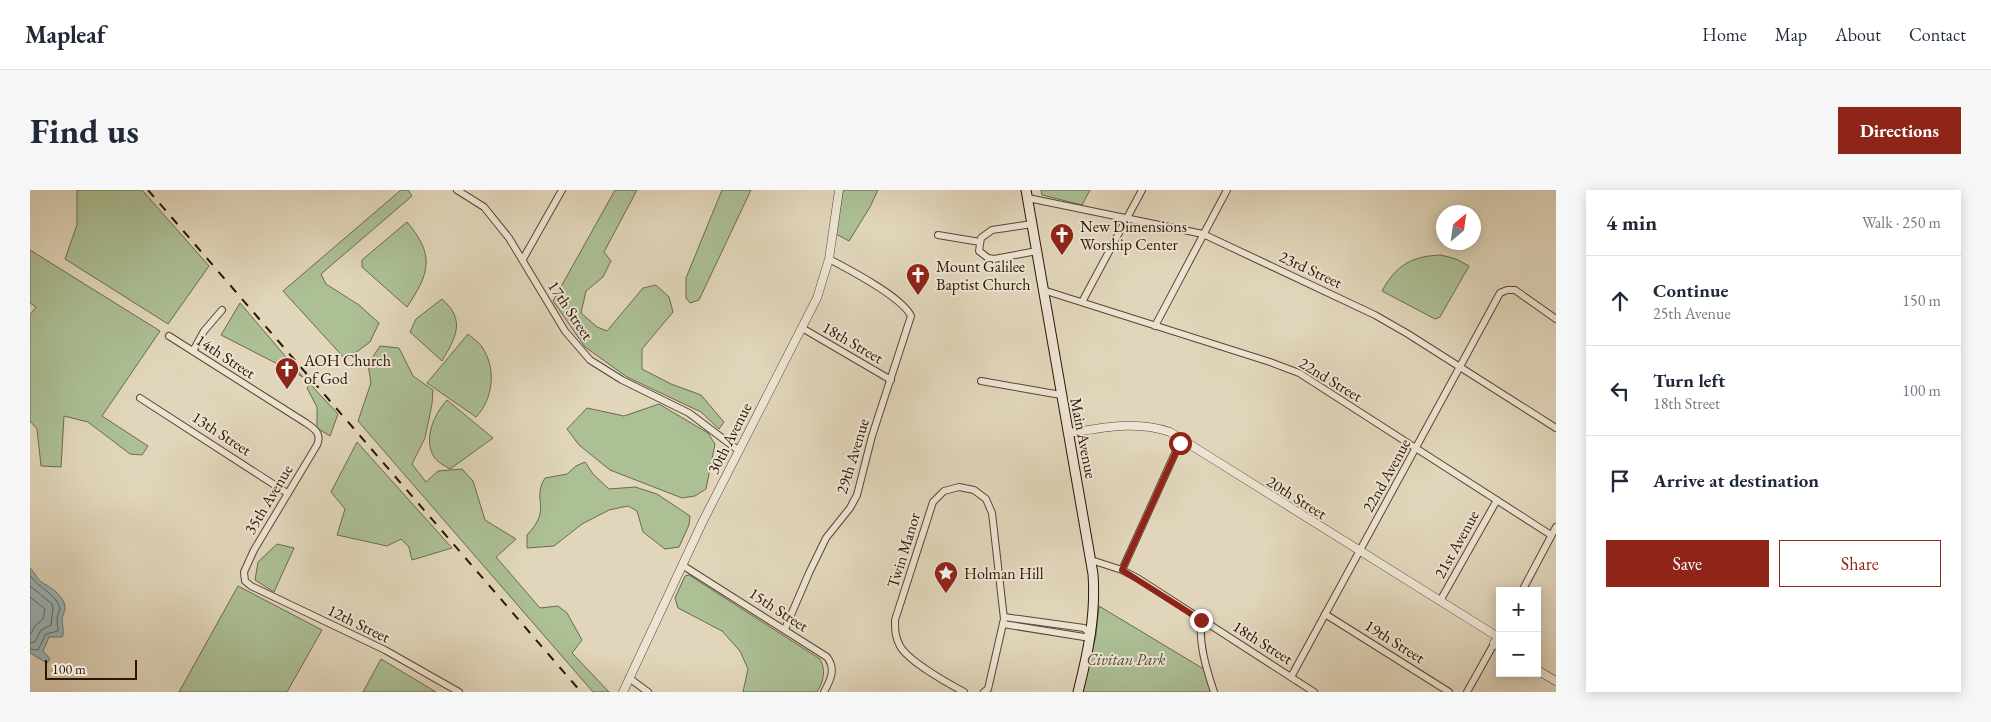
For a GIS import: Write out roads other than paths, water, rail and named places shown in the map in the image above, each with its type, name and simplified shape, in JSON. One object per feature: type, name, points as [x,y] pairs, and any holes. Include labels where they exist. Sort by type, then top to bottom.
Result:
[{"type":"main road","name":"Main Avenue","points":[[1027,194],[1091,560],[1095,598],[1091,635],[1078,692]]},
{"type":"street","name":"17th Street","points":[[457,190],[477,202],[490,214],[523,259],[564,331],[590,360],[622,380],[689,413],[738,450]]},
{"type":"street","points":[[523,259],[562,190]]},
{"type":"street","name":"30th Avenue","points":[[622,692],[738,450],[817,298],[829,259],[839,190]]},
{"type":"street","points":[[1082,302],[1142,190]]},
{"type":"street","points":[[1155,326],[1228,190]]},
{"type":"street","name":"23rd Street","points":[[1027,194],[1126,219],[1204,234],[1375,315],[1556,428]]},
{"type":"street","points":[[1032,224],[992,230],[985,233],[980,242],[980,251],[988,258],[994,259],[1037,251]]},
{"type":"street","points":[[938,235],[980,242]]},
{"type":"street","name":"29th Avenue","points":[[785,629],[826,538],[850,508],[857,494],[872,436],[911,316],[907,309],[877,288],[829,259]]},
{"type":"street","name":"22nd Street","points":[[1044,290],[1299,373],[1551,535]]},
{"type":"street","name":"22nd Avenue","points":[[1291,676],[1500,293],[1507,290],[1515,290],[1556,318]]},
{"type":"street","points":[[193,351],[204,332],[222,310]]},
{"type":"street","name":"18th Street","points":[[802,328],[891,380]]},
{"type":"street","name":"14th Street","points":[[169,336],[306,423],[318,433]]},
{"type":"street","points":[[981,381],[1061,395]]},
{"type":"street","name":"13th Street","points":[[140,398],[287,493]]},
{"type":"street","name":"20th Street","points":[[1069,432],[1133,426],[1156,428],[1182,438],[1440,601],[1496,639]]},
{"type":"street","name":"35th Avenue","points":[[245,581],[244,572],[254,550],[317,446],[320,440],[318,433]]},
{"type":"street","points":[[1122,570],[1182,438]]},
{"type":"street","name":"Twin Manor","points":[[964,692],[912,659],[901,648],[895,633],[895,620],[932,502],[944,491],[959,487],[974,490],[986,499],[992,513],[1003,621],[988,689],[984,692]]},
{"type":"street","name":"21st Avenue","points":[[1440,601],[1497,500]]},
{"type":"street","points":[[1524,587],[1556,527]]},
{"type":"street","name":"18th Street","points":[[1091,560],[1122,570],[1314,692]]},
{"type":"street","name":"15th Street","points":[[682,565],[821,651],[832,663],[833,672],[824,692]]},
{"type":"street","name":"12th Street","points":[[245,581],[251,586],[384,650],[459,692]]},
{"type":"street","name":"19th Street","points":[[1326,614],[1449,692]]},
{"type":"street","points":[[1201,620],[1200,638],[1202,651],[1214,692]]},
{"type":"street","points":[[1003,621],[1084,628],[1091,635]]},
{"type":"street","points":[[1467,692],[1496,643]]},
{"type":"street","points":[[1541,672],[1556,681]]},
{"type":"street","points":[[629,678],[648,692]]},
{"type":"water","points":[[30,568],[41,582],[57,593],[64,604],[65,610],[62,619],[63,635],[62,637],[49,637],[43,651],[50,659],[47,663],[30,653]]},
{"type":"railway","points":[[148,190],[581,692]]},
{"type":"place","name":"New Dimensions Worship Center","points":[[1062,256]]},
{"type":"place","name":"Mount Galilee Baptist Church","points":[[918,296]]},
{"type":"place","name":"AOH Church of God","points":[[287,390]]},
{"type":"place","name":"Holman Hill","points":[[946,594]]},
{"type":"park label","name":"Civitan Park","points":[[1126,659]]}]
